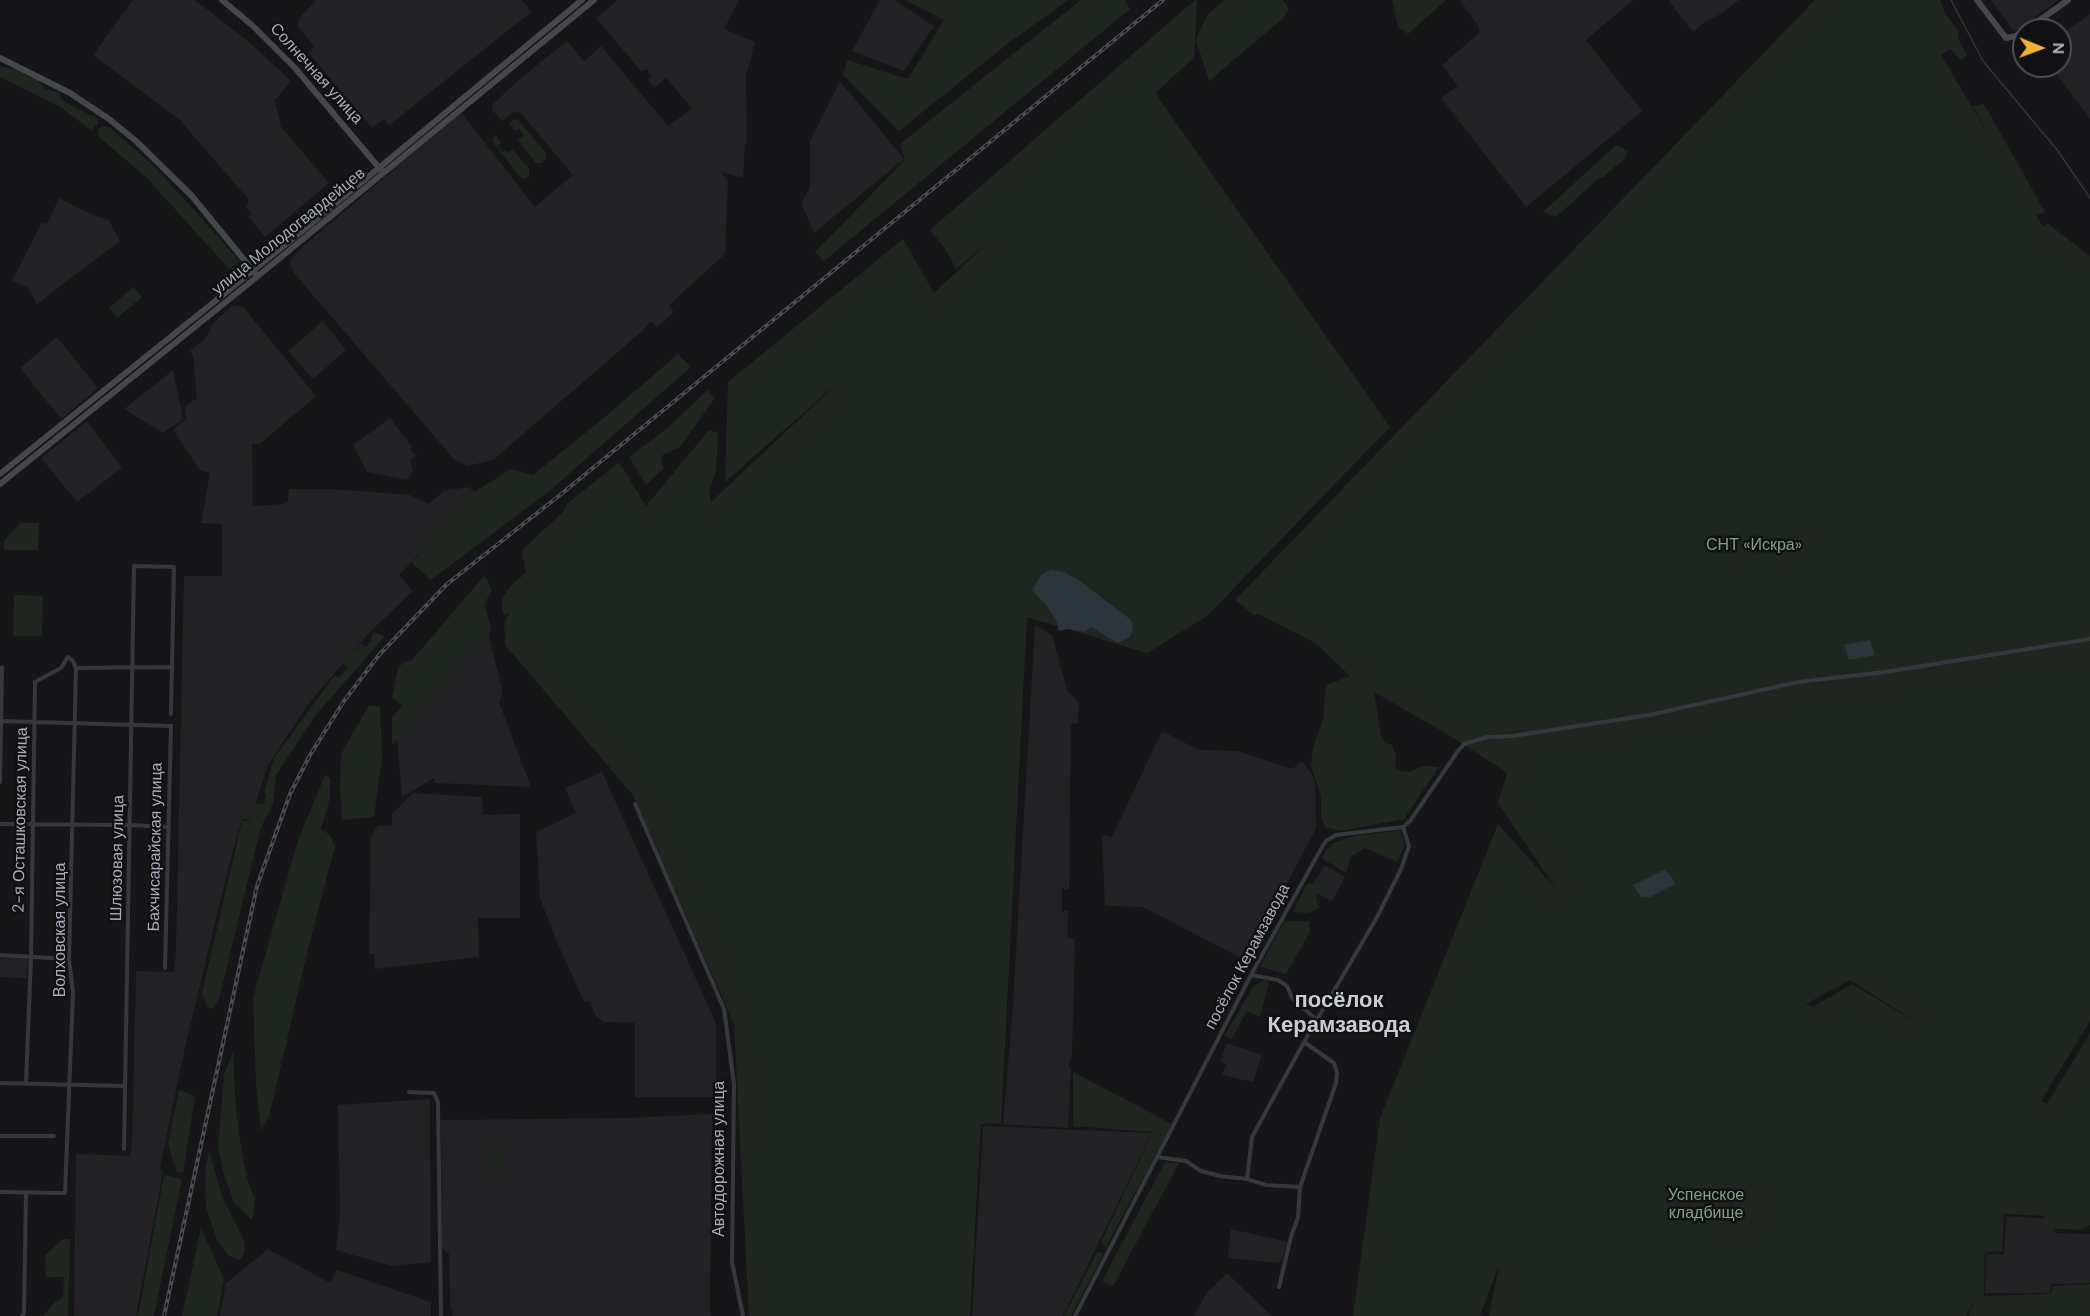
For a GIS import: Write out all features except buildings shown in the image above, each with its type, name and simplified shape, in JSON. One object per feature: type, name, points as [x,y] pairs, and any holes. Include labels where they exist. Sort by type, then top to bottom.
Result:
[{"type":"main road","name":"Солнечная улица","points":[[222,0],[253,26],[295,68],[381,170]]},
{"type":"main road","name":"улица Молодогвардейцев","points":[[0,484],[232,287],[491,80],[558,24],[582,0]]},
{"type":"main road","name":"улица Молодогвардейцев","points":[[558,24],[594,0]]},
{"type":"main road","points":[[1977,0],[2006,38],[2012,37]]},
{"type":"main road","points":[[2043,18],[2068,0]]},
{"type":"main road","points":[[0,58],[70,93],[109,119],[136,141],[191,195],[258,276]]},
{"type":"main road","name":"улица Молодогвардейцев","points":[[0,474],[237,293],[381,170]]},
{"type":"main road","points":[[232,287],[237,293]]},
{"type":"street","name":"Шлюзовая улица","points":[[124,1149],[134,566],[174,567],[172,667]]},
{"type":"street","points":[[1247,1179],[1252,1137],[1376,919],[1401,869],[1409,846],[1403,827],[1410,821],[1464,744],[1487,737],[1514,736],[1649,715],[1798,682],[1885,672],[2090,639]]},
{"type":"street","name":"2-я Осташковская улица","points":[[26,1083],[31,958],[35,682],[61,668],[68,657],[76,668]]},
{"type":"street","points":[[0,782],[2,667]]},
{"type":"street","points":[[76,668],[172,667],[171,714]]},
{"type":"street","name":"Волховская улица","points":[[26,1192],[65,1193],[73,993],[69,959],[76,668]]},
{"type":"street","points":[[1,721],[132,726]]},
{"type":"street","name":"Бахчисарайская улица","points":[[132,726],[171,726],[165,968]]},
{"type":"street","name":"Автодорожная улица","points":[[635,804],[724,1009],[734,1084],[732,1262],[743,1316]]},
{"type":"street","points":[[0,824],[169,827]]},
{"type":"street","name":"посёлок Керамзавода","points":[[1157,1157],[1251,975],[1326,841],[1336,835],[1403,827]]},
{"type":"street","points":[[0,955],[69,959]]},
{"type":"street","points":[[1251,975],[1278,980],[1287,986],[1292,998],[1318,1021]]},
{"type":"street","points":[[1279,1287],[1298,1217],[1300,1187],[1336,1083],[1337,1072],[1334,1063],[1304,1042]]},
{"type":"street","points":[[0,1083],[124,1086]]},
{"type":"street","points":[[410,1092],[434,1093],[438,1102],[441,1316]]},
{"type":"street","points":[[0,1136],[54,1136]]},
{"type":"street","points":[[1075,1316],[1157,1157],[1186,1161],[1201,1171],[1247,1179],[1266,1185],[1300,1187]]},
{"type":"street","points":[[0,1192],[26,1192],[24,1313],[22,1316]]},
{"type":"shaded area","points":[[133,0],[195,0],[250,43],[291,81],[275,100],[281,127],[329,183],[265,237],[248,216],[251,214],[246,207],[249,200],[180,120],[93,55]]},
{"type":"shaded area","points":[[316,0],[522,0],[531,12],[389,125],[384,119],[372,128],[308,52],[315,47],[298,27],[298,23],[301,16]]},
{"type":"shaded area","points":[[618,0],[739,0],[724,29],[755,42],[746,76],[747,143],[745,143],[743,178],[721,172],[728,181],[725,254],[669,305],[674,312],[657,327],[651,321],[493,460],[467,466],[454,459],[294,273],[290,265],[292,258],[461,112],[535,207],[573,175],[520,112],[514,112],[502,121],[493,111],[492,105],[567,41],[584,61],[601,46],[668,126],[689,111],[691,107],[666,78],[654,88],[648,80],[652,76],[647,69],[641,71],[596,18]]},
{"type":"shaded area","points":[[880,0],[894,0],[934,26],[904,71],[852,51]]},
{"type":"shaded area","points":[[1460,0],[1633,0],[1586,40],[1642,111],[1526,207],[1441,98],[1458,86],[1442,65],[1479,33],[1479,27]]},
{"type":"shaded area","points":[[1668,0],[1739,0],[1693,32]]},
{"type":"shaded area","points":[[1991,0],[2059,0],[2034,18],[2012,18],[2012,29]]},
{"type":"shaded area","points":[[2090,14],[2090,119],[2059,78],[2072,78],[2072,27]]},
{"type":"shaded area","points":[[840,81],[904,159],[814,233],[801,203],[810,188],[810,141]]},
{"type":"shaded area","points":[[59,198],[109,221],[120,241],[37,304],[28,288],[12,281],[42,222],[47,224]]},
{"type":"shaded area","points":[[234,305],[244,308],[316,396],[260,444],[252,444],[253,506],[288,502],[289,489],[331,489],[410,495],[428,504],[444,491],[468,487],[478,494],[399,575],[413,591],[370,632],[309,703],[268,765],[250,820],[242,819],[185,1047],[160,1167],[163,1173],[136,1316],[74,1316],[76,1154],[130,1156],[136,971],[174,972],[184,576],[222,576],[222,524],[201,523],[210,473],[200,470],[173,430],[186,419],[185,406],[197,398],[193,356],[190,351],[205,339],[214,322]]},
{"type":"shaded area","points":[[323,321],[346,350],[313,379],[288,351]]},
{"type":"shaded area","points":[[57,337],[98,388],[61,419],[20,368]]},
{"type":"shaded area","points":[[173,370],[183,419],[163,433],[124,409]]},
{"type":"shaded area","points":[[390,418],[412,447],[410,450],[417,455],[410,461],[413,470],[407,480],[367,472],[353,445]]},
{"type":"shaded area","points":[[87,421],[122,468],[77,502],[41,458]]},
{"type":"shaded area","points":[[1051,570],[1064,572],[1080,581],[1130,619],[1133,627],[1130,637],[1118,643],[1091,627],[1085,632],[1068,629],[1059,631],[1056,620],[1032,590],[1042,574]]},
{"type":"shaded area","points":[[1035,625],[1052,635],[1067,690],[1079,703],[1078,723],[1071,724],[1069,889],[1062,889],[1062,911],[1068,911],[1067,938],[1075,939],[1072,1056],[1068,1065],[1071,1070],[1068,1128],[1003,1124],[1013,1004]]},
{"type":"shaded area","points":[[487,628],[503,692],[499,702],[531,787],[435,783],[434,778],[402,797],[396,725]]},
{"type":"shaded area","points":[[1870,640],[1875,655],[1849,660],[1844,645]]},
{"type":"shaded area","points":[[1162,731],[1199,750],[1238,751],[1292,769],[1302,761],[1315,779],[1316,828],[1247,961],[1143,907],[1105,906],[1102,835],[1112,837]]},
{"type":"shaded area","points":[[602,772],[716,1023],[716,1097],[635,1097],[635,1023],[604,1022],[596,1016],[589,1001],[585,1002],[557,942],[540,898],[536,832],[576,813],[565,788]]},
{"type":"shaded area","points":[[413,793],[482,797],[483,815],[520,814],[520,918],[478,918],[479,957],[375,969],[374,954],[369,954],[371,836],[378,826],[392,825],[392,814]]},
{"type":"shaded area","points":[[1325,865],[1345,877],[1332,901],[1309,890]]},
{"type":"shaded area","points":[[1664,870],[1670,874],[1675,884],[1650,897],[1641,897],[1633,885]]},
{"type":"shaded area","points":[[0,957],[28,959],[27,978],[0,977]]},
{"type":"shaded area","points":[[1227,1043],[1262,1055],[1253,1082],[1222,1075],[1227,1064],[1220,1062]]},
{"type":"shaded area","points":[[430,1099],[431,1262],[391,1266],[336,1250],[340,1215],[338,1105]]},
{"type":"shaded area","points":[[712,1114],[711,1316],[451,1316],[453,1313],[450,1304],[449,1254],[442,1249],[441,1120],[628,1118]]},
{"type":"shaded area","points":[[983,1126],[1152,1133],[1063,1316],[972,1316]]},
{"type":"shaded area","points":[[2006,1216],[2056,1219],[2055,1233],[2090,1234],[2090,1283],[2051,1284],[2050,1293],[1985,1293],[1986,1254],[2004,1255]]},
{"type":"shaded area","points":[[1231,1229],[1288,1242],[1280,1263],[1228,1258]]},
{"type":"shaded area","points":[[268,1249],[330,1283],[337,1270],[431,1302],[431,1316],[220,1316],[226,1283]]},
{"type":"shaded area","points":[[1227,1273],[1272,1316],[1194,1316],[1206,1294]]},
{"type":"green space","points":[[905,0],[1068,0],[1006,45],[899,131],[843,75],[847,60],[908,79],[944,20]]},
{"type":"green space","points":[[1081,0],[1125,0],[1130,9],[824,261],[815,252],[905,160],[900,144]]},
{"type":"green space","points":[[1197,0],[1194,58],[1155,93],[1390,427],[1207,616],[1147,653],[1027,617],[1001,1123],[981,1124],[970,1316],[749,1316],[734,1024],[633,795],[506,646],[504,624],[509,613],[504,616],[503,597],[511,585],[526,573],[522,550],[563,512],[567,504],[619,462],[646,506],[709,430],[718,433],[716,471],[709,493],[711,502],[842,379],[725,482],[728,382],[903,239],[934,293],[987,243],[956,269],[946,250],[930,230]]},
{"type":"green space","points":[[1225,0],[1283,0],[1289,10],[1281,20],[1209,81],[1196,40],[1207,15]]},
{"type":"green space","points":[[1392,0],[1446,0],[1408,34],[1398,27]]},
{"type":"green space","name":"СНТ «Искра»","points":[[1815,0],[1940,0],[1946,15],[1959,31],[1958,38],[1967,56],[1960,60],[1950,49],[1941,55],[1993,142],[1973,106],[1984,104],[2045,212],[2036,215],[2043,227],[2047,223],[2090,256],[2090,1021],[2041,1101],[2047,1104],[2090,1033],[2090,1225],[2080,1230],[2045,1228],[2044,1216],[2004,1214],[2002,1251],[1985,1253],[1984,1296],[2051,1294],[2053,1286],[2090,1284],[2090,1316],[1968,1316],[1975,1299],[1966,1316],[1489,1316],[1499,1265],[1480,1316],[1353,1316],[1380,1118],[1498,824],[1556,889],[1498,803],[1507,773],[1452,737],[1374,692],[1381,735],[1385,743],[1392,745],[1396,755],[1395,768],[1409,772],[1423,766],[1439,767],[1404,819],[1341,831],[1325,827],[1321,815],[1321,796],[1311,766],[1313,747],[1323,720],[1326,685],[1350,676],[1317,644],[1258,614],[1254,615],[1235,600]],"holes":[[[1850,980],[1927,1029],[1852,984],[1813,1007],[1806,1004]]]},
{"type":"green space","points":[[0,66],[17,70],[38,80],[46,89],[59,93],[62,100],[98,119],[98,124],[91,130],[60,107],[0,77]]},
{"type":"green space","points":[[514,119],[518,120],[546,153],[546,158],[542,163],[536,163],[518,140],[524,135],[519,129],[515,131],[509,123]]},
{"type":"green space","points":[[102,126],[109,127],[154,166],[240,261],[229,269],[146,177],[99,137],[98,131]]},
{"type":"green space","points":[[495,134],[501,143],[498,146],[503,152],[505,150],[508,153],[513,150],[529,169],[529,176],[525,179],[521,178],[492,141]]},
{"type":"green space","points":[[1616,145],[1628,151],[1624,159],[1600,177],[1556,217],[1543,212]]},
{"type":"green space","points":[[133,287],[142,297],[117,318],[109,308]]},
{"type":"green space","points":[[678,354],[691,367],[553,488],[431,580],[412,563],[476,491],[511,469],[533,475]]},
{"type":"green space","points":[[707,390],[715,398],[680,447],[661,456],[663,469],[646,485],[629,457],[671,425]]},
{"type":"green space","points":[[20,523],[39,523],[38,550],[4,550],[4,541]]},
{"type":"green space","points":[[485,575],[492,590],[484,605],[492,630],[458,662],[392,745],[392,717],[402,706],[392,697],[398,668],[404,662],[412,660]]},
{"type":"green space","points":[[14,595],[43,596],[42,636],[13,636]]},
{"type":"green space","points":[[373,632],[385,636],[316,715],[276,775],[273,804],[261,827],[219,999],[213,1009],[208,1008],[202,993],[242,821],[249,821],[255,804],[264,804],[266,795],[264,793],[274,758],[334,676],[340,677],[347,668],[342,663],[361,644],[366,647]]},
{"type":"green space","points":[[369,705],[380,707],[382,757],[374,817],[342,820],[341,754]]},
{"type":"green space","points":[[325,775],[330,778],[330,798],[321,829],[330,835],[335,846],[309,945],[269,1117],[261,1131],[256,1085],[253,998],[298,840]]},
{"type":"green space","points":[[1400,830],[1405,845],[1397,862],[1365,848],[1351,856],[1346,873],[1321,858],[1333,843],[1354,836]]},
{"type":"green space","points":[[1321,883],[1316,898],[1319,908],[1308,913],[1293,912],[1307,884]]},
{"type":"green space","points":[[1284,921],[1309,921],[1310,932],[1286,974],[1260,967]]},
{"type":"green space","points":[[1264,980],[1269,982],[1260,1017],[1247,1011],[1231,1040],[1225,1035],[1253,987]]},
{"type":"green space","points":[[233,1051],[236,1110],[242,1153],[248,1182],[255,1198],[252,1220],[234,1203],[223,1171],[218,1146],[224,1075]]},
{"type":"green space","points":[[1073,1072],[1172,1124],[1106,1247],[1101,1242],[1153,1132],[1073,1126]]},
{"type":"green space","points":[[179,1090],[195,1096],[183,1173],[176,1172],[168,1143]]},
{"type":"green space","points":[[489,1146],[503,1149],[503,1169],[497,1171],[492,1168],[493,1160],[489,1161],[490,1167],[485,1166],[485,1155]]},
{"type":"green space","points":[[209,1150],[222,1196],[245,1243],[244,1254],[240,1260],[229,1256],[217,1240],[206,1207],[205,1171]]},
{"type":"green space","points":[[1165,1162],[1179,1163],[1113,1286],[1102,1281]]},
{"type":"green space","points":[[164,1175],[182,1179],[154,1316],[138,1316]]},
{"type":"green space","points":[[201,1228],[224,1279],[217,1316],[182,1316]]},
{"type":"green space","points":[[63,1239],[70,1239],[68,1316],[43,1316],[56,1301],[63,1298],[64,1277],[46,1277],[45,1255]]},
{"type":"green space","points":[[1097,1252],[1104,1253],[1071,1316],[1064,1316]]},
{"type":"waterway","points":[[1951,0],[1983,61],[2058,151],[2090,198]]},
{"type":"railway","points":[[164,1316],[257,886],[290,794],[310,755],[344,701],[379,655],[446,585],[560,495],[1163,0]]},
{"type":"district","name":"посёлок Керамзавода","points":[[1339,1014]]},
{"type":"park label","name":"Успенское кладбище","points":[[1706,1205]]}]
